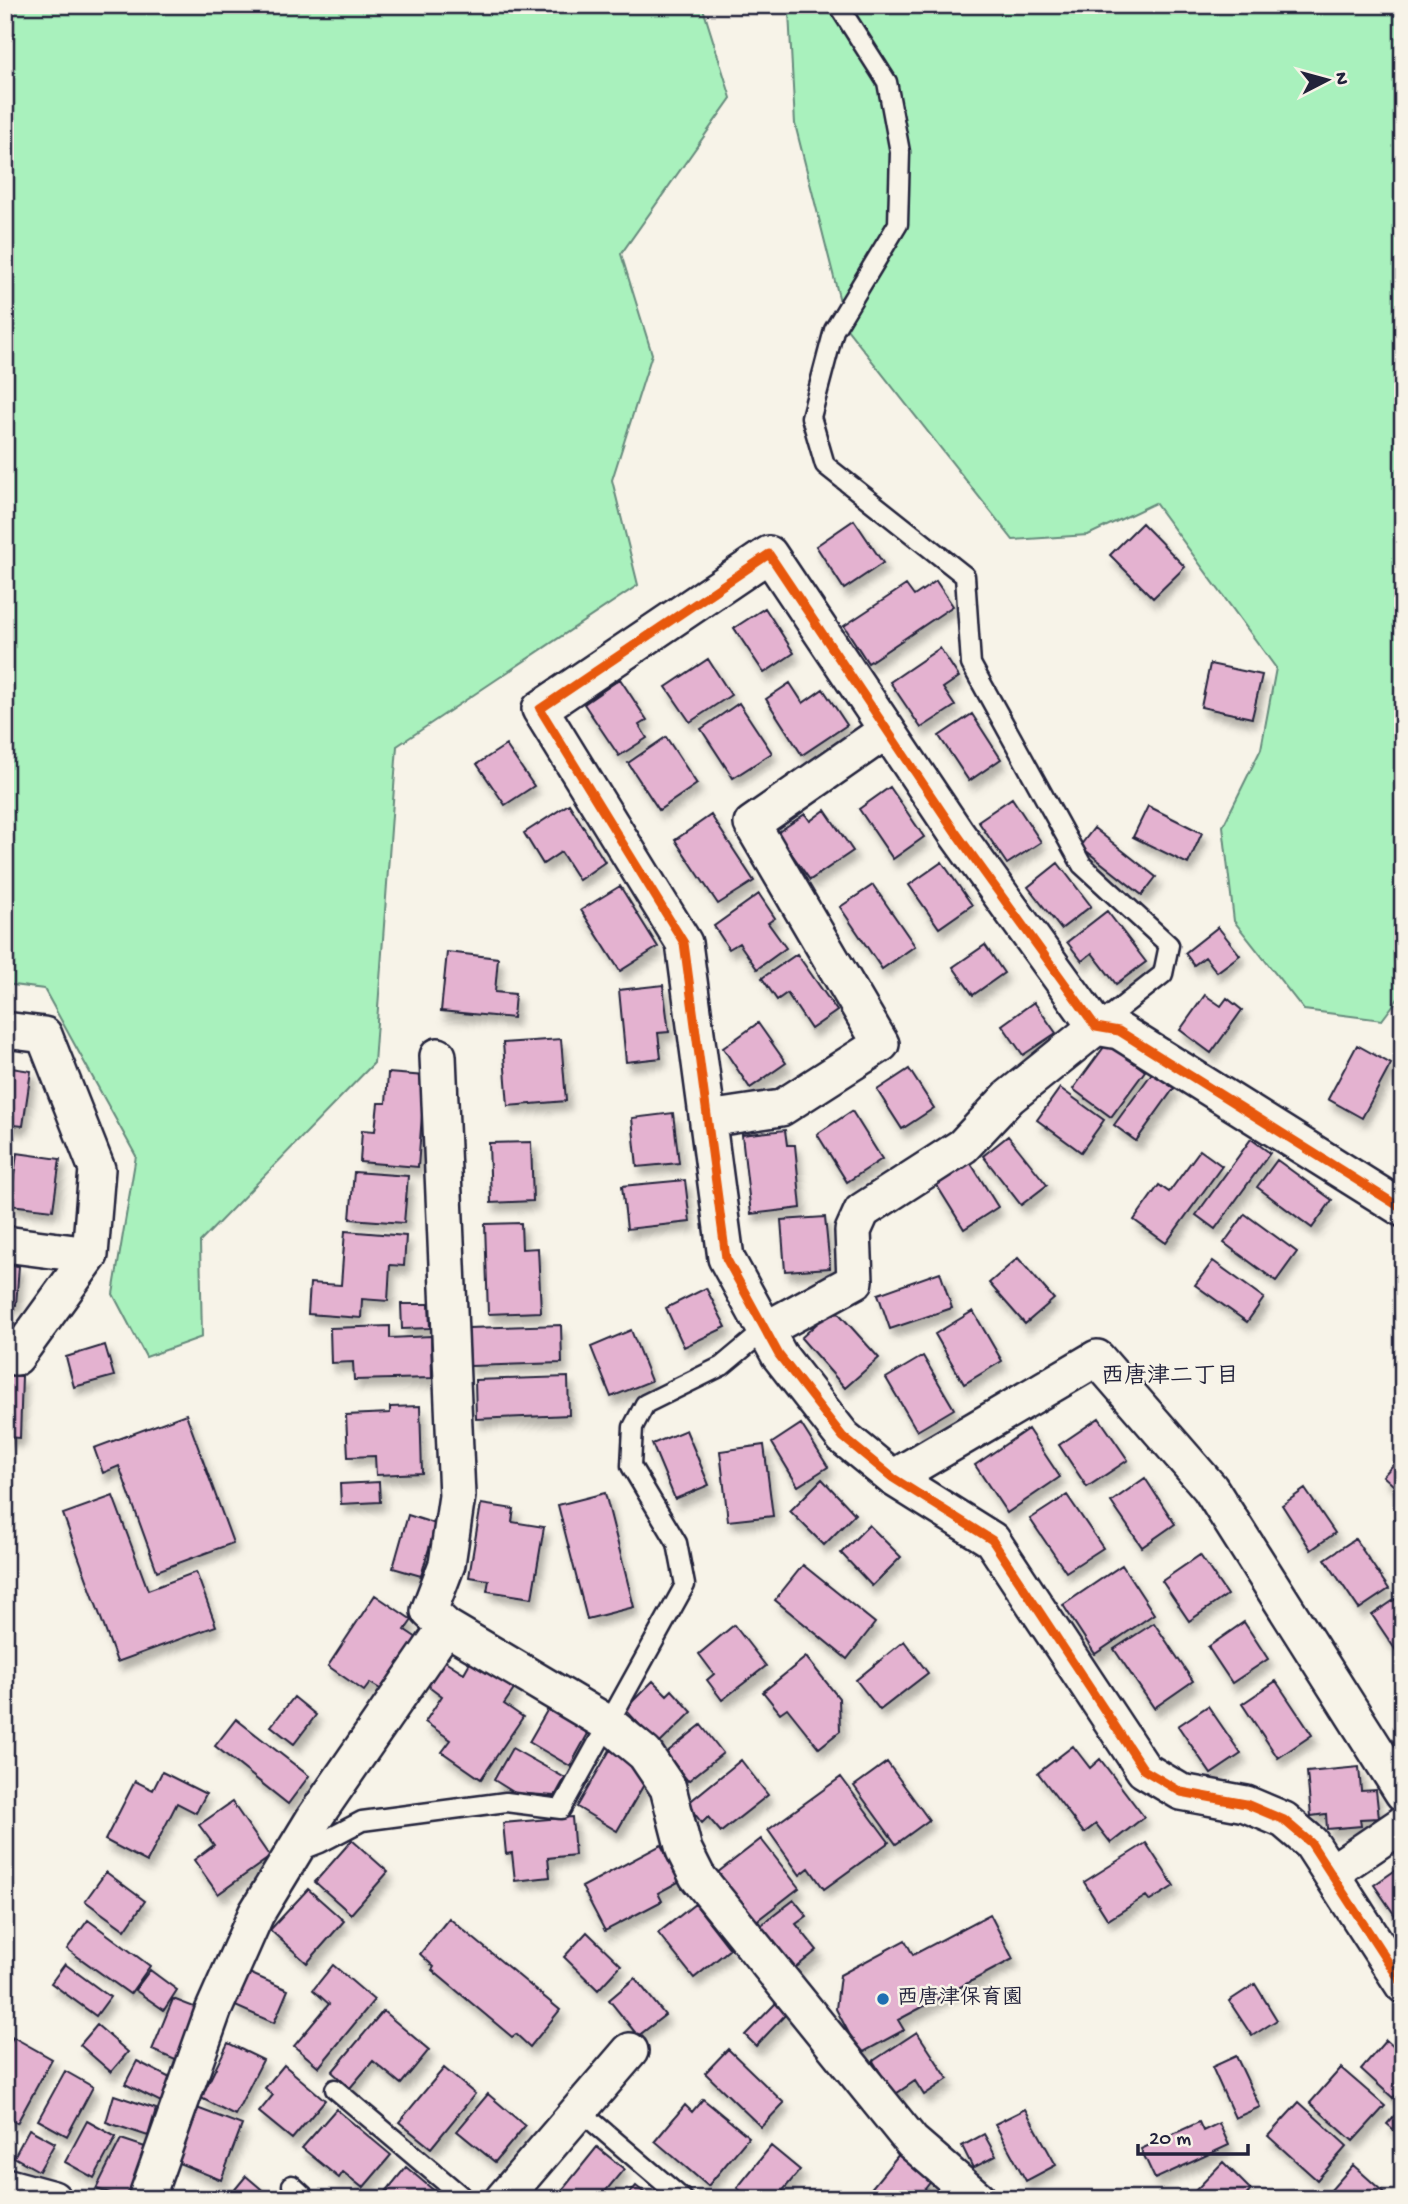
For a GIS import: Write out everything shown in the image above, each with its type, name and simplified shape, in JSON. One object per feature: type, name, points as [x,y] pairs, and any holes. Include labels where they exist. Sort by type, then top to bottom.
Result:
[{"type":"street","points":[[1403,1209],[1119,1031],[1096,1027],[957,833],[769,554],[540,709],[684,943],[726,1258],[779,1355],[843,1437],[893,1478],[992,1540],[1144,1770],[1181,1792],[1246,1804],[1284,1820],[1311,1843],[1403,1985]]},
{"type":"street","points":[[708,1119],[781,1108],[881,1044],[752,824],[887,730]]},
{"type":"street","points":[[765,1330],[855,1281],[853,1231],[862,1211],[963,1146],[1009,1097],[1096,1027]]},
{"type":"street","points":[[5,1030],[44,1035],[97,1169],[90,1255],[16,1357],[5,1356]]},
{"type":"street","points":[[438,1056],[457,1496],[447,1564],[429,1611],[446,1627],[609,1724],[645,1754],[668,1788],[684,1850],[696,1876],[912,2142],[978,2199]]},
{"type":"street","points":[[5,1244],[90,1255]]},
{"type":"street","points":[[893,1478],[1097,1359],[1210,1488],[1403,1793]]},
{"type":"street","points":[[146,2199],[213,2011],[256,1913],[315,1817],[446,1627]]},
{"type":"street","points":[[1331,1873],[1403,1824]]},
{"type":"street","points":[[504,2198],[630,2051]]},
{"type":"street","points":[[5,2186],[53,2199]]},
{"type":"lane","points":[[838,5],[887,82],[900,152],[898,225],[834,330],[811,417],[825,465],[965,576],[971,664],[1057,821],[1082,865],[1170,945],[1163,974],[1096,1027]]},
{"type":"lane","points":[[295,1853],[362,1821],[506,1802],[561,1809],[685,1585],[677,1543],[631,1466],[633,1427],[645,1404],[722,1366],[765,1330]]},
{"type":"lane","points":[[335,2089],[466,2199]]},
{"type":"lane","points":[[579,2110],[683,2199]]},
{"type":"lane","points":[[292,2185],[307,2199]]},
{"type":"green space","points":[[5,5],[702,5],[731,98],[621,254],[652,354],[612,480],[638,585],[397,746],[374,1063],[200,1242],[202,1337],[146,1357],[113,1294],[136,1156],[44,989],[5,984]]},
{"type":"green space","points":[[793,5],[1403,5],[1403,992],[1382,1020],[1304,1010],[1234,921],[1223,826],[1261,749],[1276,668],[1155,503],[1088,535],[1013,540],[847,329],[795,124],[789,12]]},
{"type":"building","points":[[854,520],[883,563],[844,589],[816,546]]},
{"type":"building","points":[[1142,523],[1185,567],[1153,598],[1110,555]]},
{"type":"building","points":[[936,581],[953,606],[868,663],[844,626],[906,585],[914,596]]},
{"type":"building","points":[[765,608],[794,653],[764,673],[734,628]]},
{"type":"building","points":[[940,648],[959,677],[943,688],[955,706],[921,728],[890,682]]},
{"type":"building","points":[[708,659],[731,695],[690,722],[666,687]]},
{"type":"building","points":[[1210,664],[1262,675],[1252,718],[1201,707]]},
{"type":"building","points":[[620,679],[647,720],[639,725],[647,738],[619,756],[584,704]]},
{"type":"building","points":[[790,683],[803,703],[823,689],[847,725],[802,755],[766,699]]},
{"type":"building","points":[[739,703],[772,753],[733,778],[701,729]]},
{"type":"building","points":[[972,714],[1001,759],[969,781],[939,736]]},
{"type":"building","points":[[666,737],[697,784],[659,810],[628,763]]},
{"type":"building","points":[[506,745],[534,786],[505,805],[477,764]]},
{"type":"building","points":[[890,787],[924,837],[893,859],[859,809]]},
{"type":"building","points":[[1012,798],[1041,842],[1007,864],[978,821]]},
{"type":"building","points":[[569,804],[605,862],[579,880],[561,852],[543,864],[524,833]]},
{"type":"building","points":[[1148,806],[1202,833],[1188,864],[1133,837]]},
{"type":"building","points":[[825,810],[853,851],[810,880],[777,833],[805,814],[810,821]]},
{"type":"building","points":[[711,815],[754,881],[718,904],[675,840]]},
{"type":"building","points":[[1094,828],[1156,877],[1142,895],[1080,846]]},
{"type":"building","points":[[942,862],[972,905],[939,928],[909,885]]},
{"type":"building","points":[[1058,863],[1091,906],[1061,929],[1028,887]]},
{"type":"building","points":[[873,885],[915,946],[882,969],[840,907]]},
{"type":"building","points":[[620,886],[658,947],[620,971],[581,910]]},
{"type":"building","points":[[759,894],[775,918],[768,923],[786,948],[757,969],[739,943],[729,949],[714,926]]},
{"type":"building","points":[[1107,911],[1146,962],[1116,984],[1092,953],[1082,961],[1067,942]]},
{"type":"building","points":[[1218,927],[1240,955],[1217,972],[1205,957],[1194,965],[1185,953]]},
{"type":"building","points":[[985,945],[1004,973],[973,995],[953,967]]},
{"type":"building","points":[[447,952],[498,958],[495,992],[515,994],[513,1018],[441,1011]]},
{"type":"building","points":[[797,954],[837,1011],[811,1029],[787,993],[777,1000],[762,978]]},
{"type":"building","points":[[663,985],[669,1032],[658,1033],[661,1058],[626,1062],[619,990]]},
{"type":"building","points":[[1205,995],[1221,1006],[1227,998],[1242,1010],[1211,1053],[1180,1030]]},
{"type":"building","points":[[1034,1002],[1056,1033],[1023,1055],[1002,1025]]},
{"type":"building","points":[[758,1023],[786,1063],[750,1088],[723,1048]]},
{"type":"building","points":[[561,1039],[566,1101],[508,1106],[503,1043]]},
{"type":"building","points":[[1107,1043],[1145,1071],[1111,1117],[1073,1089]]},
{"type":"building","points":[[1357,1045],[1391,1064],[1362,1118],[1328,1099]]},
{"type":"building","points":[[5,1067],[31,1071],[23,1126],[5,1124]]},
{"type":"building","points":[[909,1069],[934,1108],[902,1129],[877,1090]]},
{"type":"building","points":[[388,1073],[425,1076],[418,1167],[360,1162],[362,1130],[375,1131],[378,1103],[386,1103]]},
{"type":"building","points":[[1152,1073],[1174,1088],[1136,1141],[1114,1125]]},
{"type":"building","points":[[1060,1088],[1104,1120],[1081,1152],[1037,1120]]},
{"type":"building","points":[[852,1111],[882,1159],[847,1182],[817,1134]]},
{"type":"building","points":[[673,1113],[679,1163],[637,1167],[632,1118]]},
{"type":"building","points":[[785,1130],[787,1145],[795,1145],[801,1208],[751,1214],[742,1135]]},
{"type":"building","points":[[1008,1136],[1047,1185],[1021,1205],[983,1156]]},
{"type":"building","points":[[1251,1139],[1270,1153],[1215,1229],[1196,1215]]},
{"type":"building","points":[[531,1142],[533,1201],[491,1203],[489,1143]]},
{"type":"building","points":[[1403,1143],[1403,1164],[1394,1159]]},
{"type":"building","points":[[1200,1150],[1222,1166],[1166,1243],[1134,1220],[1159,1185],[1169,1192]]},
{"type":"building","points":[[17,1153],[60,1159],[53,1210],[10,1205]]},
{"type":"building","points":[[1277,1160],[1332,1200],[1312,1228],[1257,1187]]},
{"type":"building","points":[[970,1162],[998,1207],[964,1229],[936,1184]]},
{"type":"building","points":[[354,1172],[408,1176],[404,1223],[350,1219]]},
{"type":"building","points":[[685,1180],[690,1222],[627,1229],[622,1186]]},
{"type":"building","points":[[1245,1214],[1297,1252],[1276,1281],[1224,1243]]},
{"type":"building","points":[[825,1217],[830,1268],[785,1271],[781,1220]]},
{"type":"building","points":[[521,1223],[522,1249],[538,1248],[541,1312],[488,1314],[485,1224]]},
{"type":"building","points":[[345,1231],[406,1236],[404,1266],[390,1265],[388,1301],[362,1299],[361,1318],[308,1314],[310,1283],[341,1285]]},
{"type":"building","points":[[1018,1258],[1054,1299],[1025,1324],[989,1283]]},
{"type":"building","points":[[1213,1261],[1264,1298],[1247,1322],[1195,1285]]},
{"type":"building","points":[[5,1265],[19,1266],[16,1305],[5,1304]]},
{"type":"building","points":[[940,1272],[952,1308],[890,1329],[878,1294]]},
{"type":"building","points":[[706,1288],[726,1327],[684,1347],[666,1308]]},
{"type":"building","points":[[401,1304],[429,1304],[430,1328],[402,1329]]},
{"type":"building","points":[[834,1308],[879,1358],[845,1388],[801,1338]]},
{"type":"building","points":[[973,1311],[1002,1361],[964,1384],[935,1334]]},
{"type":"building","points":[[561,1325],[562,1363],[470,1366],[468,1328]]},
{"type":"building","points":[[390,1326],[390,1338],[431,1336],[432,1378],[354,1380],[353,1362],[331,1363],[330,1328]]},
{"type":"building","points":[[631,1330],[651,1381],[611,1397],[591,1347]]},
{"type":"building","points":[[105,1345],[114,1376],[74,1387],[66,1357]]},
{"type":"building","points":[[923,1356],[954,1409],[917,1431],[886,1378]]},
{"type":"building","points":[[5,1375],[22,1376],[20,1438],[5,1437]]},
{"type":"building","points":[[568,1377],[569,1415],[476,1419],[475,1380]]},
{"type":"building","points":[[420,1406],[422,1473],[376,1475],[375,1456],[348,1457],[346,1415],[390,1413],[390,1407]]},
{"type":"building","points":[[186,1414],[233,1543],[157,1571],[119,1466],[103,1473],[94,1448]]},
{"type":"building","points":[[1099,1418],[1128,1460],[1087,1487],[1059,1445]]},
{"type":"building","points":[[801,1424],[828,1467],[798,1486],[772,1443]]},
{"type":"building","points":[[1028,1429],[1060,1477],[1007,1513],[975,1465]]},
{"type":"building","points":[[686,1430],[709,1485],[675,1499],[652,1444]]},
{"type":"building","points":[[764,1445],[773,1516],[728,1521],[720,1451]]},
{"type":"building","points":[[1403,1454],[1403,1494],[1383,1476]]},
{"type":"building","points":[[1145,1478],[1175,1524],[1142,1547],[1111,1502]]},
{"type":"building","points":[[822,1479],[855,1514],[824,1545],[790,1511]]},
{"type":"building","points":[[379,1482],[380,1502],[341,1504],[340,1484]]},
{"type":"building","points":[[1305,1489],[1335,1533],[1311,1550],[1282,1505]]},
{"type":"building","points":[[605,1493],[634,1607],[587,1619],[558,1505]]},
{"type":"building","points":[[1067,1495],[1103,1548],[1066,1572],[1030,1519]]},
{"type":"building","points":[[113,1496],[148,1590],[196,1572],[216,1626],[117,1662],[63,1514]]},
{"type":"building","points":[[481,1504],[514,1509],[512,1522],[544,1527],[532,1598],[487,1591],[489,1580],[469,1577]]},
{"type":"building","points":[[408,1515],[436,1524],[421,1576],[393,1568]]},
{"type":"building","points":[[869,1525],[901,1557],[872,1586],[841,1553]]},
{"type":"building","points":[[1355,1539],[1389,1589],[1359,1609],[1325,1559]]},
{"type":"building","points":[[1200,1555],[1227,1595],[1189,1621],[1162,1581]]},
{"type":"building","points":[[803,1565],[875,1623],[847,1659],[775,1600]]},
{"type":"building","points":[[1122,1565],[1154,1614],[1095,1654],[1063,1605]]},
{"type":"building","points":[[1403,1594],[1403,1661],[1372,1615]]},
{"type":"building","points":[[375,1595],[412,1620],[405,1630],[417,1638],[382,1690],[370,1683],[364,1691],[328,1666]]},
{"type":"building","points":[[1244,1622],[1268,1659],[1232,1683],[1208,1647]]},
{"type":"building","points":[[1154,1623],[1193,1681],[1154,1708],[1114,1649]]},
{"type":"building","points":[[734,1625],[766,1666],[722,1700],[707,1680],[714,1674],[699,1654]]},
{"type":"building","points":[[904,1641],[928,1673],[880,1710],[856,1680]]},
{"type":"building","points":[[806,1657],[839,1698],[840,1731],[819,1748],[787,1708],[780,1713],[763,1692]]},
{"type":"building","points":[[442,1659],[464,1673],[472,1659],[515,1688],[504,1704],[523,1717],[481,1779],[442,1752],[451,1740],[425,1722],[442,1696],[426,1684]]},
{"type":"building","points":[[653,1681],[667,1695],[672,1690],[692,1712],[658,1745],[625,1709]]},
{"type":"building","points":[[1276,1681],[1312,1735],[1278,1758],[1242,1704]]},
{"type":"building","points":[[294,1697],[316,1715],[294,1744],[271,1726]]},
{"type":"building","points":[[1208,1706],[1241,1754],[1211,1774],[1178,1726]]},
{"type":"building","points":[[549,1707],[590,1730],[570,1766],[529,1742]]},
{"type":"building","points":[[236,1719],[309,1776],[288,1804],[215,1746]]},
{"type":"building","points":[[701,1725],[723,1753],[688,1781],[666,1753]]},
{"type":"building","points":[[1073,1746],[1090,1768],[1100,1759],[1144,1817],[1111,1843],[1096,1824],[1084,1833],[1038,1773]]},
{"type":"building","points":[[512,1748],[565,1778],[555,1796],[515,1793],[494,1780]]},
{"type":"building","points":[[610,1750],[650,1774],[617,1831],[577,1807]]},
{"type":"building","points":[[741,1760],[768,1795],[721,1832],[708,1817],[702,1823],[687,1804]]},
{"type":"building","points":[[887,1762],[929,1820],[896,1844],[854,1786]]},
{"type":"building","points":[[1359,1767],[1361,1791],[1376,1790],[1379,1818],[1360,1819],[1361,1826],[1327,1829],[1326,1814],[1311,1816],[1307,1772]]},
{"type":"building","points":[[162,1772],[206,1794],[196,1813],[177,1803],[147,1862],[105,1840],[135,1781],[153,1790]]},
{"type":"building","points":[[841,1777],[889,1842],[824,1889],[809,1868],[800,1875],[768,1830]]},
{"type":"building","points":[[232,1802],[270,1857],[218,1894],[194,1860],[214,1845],[199,1825]]},
{"type":"building","points":[[572,1817],[575,1855],[548,1858],[550,1877],[515,1881],[512,1853],[506,1854],[503,1823]]},
{"type":"building","points":[[761,1839],[799,1888],[755,1922],[717,1873]]},
{"type":"building","points":[[352,1840],[388,1872],[351,1914],[315,1882]]},
{"type":"building","points":[[1146,1843],[1174,1886],[1150,1901],[1146,1896],[1108,1920],[1084,1882]]},
{"type":"building","points":[[661,1845],[680,1881],[658,1893],[662,1901],[605,1931],[582,1887]]},
{"type":"building","points":[[1403,1865],[1403,1927],[1374,1885]]},
{"type":"building","points":[[106,1872],[145,1901],[125,1930],[85,1901]]},
{"type":"building","points":[[308,1889],[344,1921],[307,1963],[270,1930]]},
{"type":"building","points":[[794,1900],[807,1916],[796,1924],[817,1950],[794,1969],[760,1926]]},
{"type":"building","points":[[695,1904],[730,1949],[694,1978],[658,1933]]},
{"type":"building","points":[[990,1914],[1013,1959],[898,2020],[904,2030],[860,2054],[836,2009],[840,1975],[905,1940],[913,1955]]},
{"type":"building","points":[[449,1918],[560,2010],[530,2047],[516,2034],[512,2037],[432,1970],[434,1967],[420,1954]]},
{"type":"building","points":[[88,1920],[150,1966],[130,1994],[67,1949]]},
{"type":"building","points":[[587,1932],[621,1965],[598,1990],[564,1957]]},
{"type":"building","points":[[65,1964],[110,1997],[96,2016],[51,1983]]},
{"type":"building","points":[[333,1965],[374,2000],[319,2067],[294,2046],[329,2004],[313,1990]]},
{"type":"building","points":[[150,1970],[177,1990],[164,2010],[135,1990]]},
{"type":"building","points":[[247,1972],[288,1990],[274,2023],[233,2005]]},
{"type":"building","points":[[635,1978],[665,2015],[638,2036],[609,2000]]},
{"type":"building","points":[[1255,1984],[1277,2020],[1252,2036],[1229,2001]]},
{"type":"building","points":[[173,1999],[202,2010],[180,2062],[152,2050]]},
{"type":"building","points":[[776,2003],[787,2013],[756,2046],[745,2035]]},
{"type":"building","points":[[383,2011],[429,2050],[401,2084],[373,2061],[350,2088],[332,2072]]},
{"type":"building","points":[[97,2025],[128,2052],[111,2072],[80,2045]]},
{"type":"building","points":[[917,2032],[948,2079],[924,2095],[915,2081],[894,2095],[873,2061]]},
{"type":"building","points":[[13,2037],[52,2059],[17,2123],[5,2116],[5,2052]]},
{"type":"building","points":[[1386,2040],[1403,2055],[1403,2087],[1393,2098],[1361,2069]]},
{"type":"building","points":[[228,2043],[263,2060],[235,2115],[201,2098]]},
{"type":"building","points":[[728,2049],[784,2103],[761,2127],[705,2073]]},
{"type":"building","points":[[1236,2056],[1260,2107],[1235,2118],[1212,2067]]},
{"type":"building","points":[[137,2061],[176,2081],[165,2104],[125,2084]]},
{"type":"building","points":[[284,2065],[325,2100],[292,2139],[259,2112],[273,2095],[265,2088]]},
{"type":"building","points":[[444,2068],[475,2094],[431,2148],[399,2122]]},
{"type":"building","points":[[1341,2068],[1385,2106],[1353,2141],[1310,2103]]},
{"type":"building","points":[[65,2071],[93,2087],[67,2136],[38,2120]]},
{"type":"building","points":[[488,2094],[525,2126],[495,2162],[457,2131]]},
{"type":"building","points":[[114,2095],[156,2109],[148,2136],[106,2122]]},
{"type":"building","points":[[703,2099],[749,2137],[708,2186],[655,2141],[685,2105],[692,2112]]},
{"type":"building","points":[[1299,2102],[1347,2146],[1317,2180],[1268,2136]]},
{"type":"building","points":[[1403,2106],[1403,2129],[1399,2134],[1387,2124]]},
{"type":"building","points":[[197,2108],[242,2125],[221,2180],[176,2162]]},
{"type":"building","points":[[336,2109],[391,2155],[363,2188],[343,2172],[339,2178],[302,2148]]},
{"type":"building","points":[[1025,2109],[1056,2165],[1026,2181],[995,2124]]},
{"type":"building","points":[[87,2121],[116,2137],[94,2178],[65,2162]]},
{"type":"building","points":[[1199,2122],[1203,2131],[1219,2123],[1229,2145],[1155,2179],[1141,2149]]},
{"type":"building","points":[[29,2129],[55,2143],[39,2171],[14,2157]]},
{"type":"building","points":[[984,2134],[996,2156],[973,2168],[962,2146]]},
{"type":"building","points":[[121,2139],[148,2148],[132,2199],[96,2189]]},
{"type":"building","points":[[771,2146],[800,2170],[776,2199],[741,2199],[745,2194],[737,2188]]},
{"type":"building","points":[[597,2147],[624,2169],[599,2199],[555,2199]]},
{"type":"building","points":[[900,2153],[932,2180],[917,2199],[868,2199],[865,2196]]},
{"type":"building","points":[[1223,2162],[1251,2190],[1243,2199],[1203,2199],[1195,2191]]},
{"type":"building","points":[[1353,2165],[1391,2199],[1323,2199]]},
{"type":"building","points":[[406,2167],[444,2199],[380,2199]]},
{"type":"building","points":[[246,2176],[273,2199],[227,2199]]},
{"type":"building","points":[[636,2186],[652,2199],[625,2199]]},
{"type":"cycle path","points":[[1403,1209],[1119,1031],[1096,1027],[956,833],[769,554],[540,709],[684,943],[726,1258],[779,1355],[843,1437],[893,1478],[992,1540],[1144,1770],[1181,1792],[1246,1804],[1284,1820],[1311,1843],[1403,1985]]},
{"type":"place","name":"西唐津保育園","points":[[883,1999]]},
{"type":"district","name":"西唐津二丁目","points":[[1170,1377]]}]
